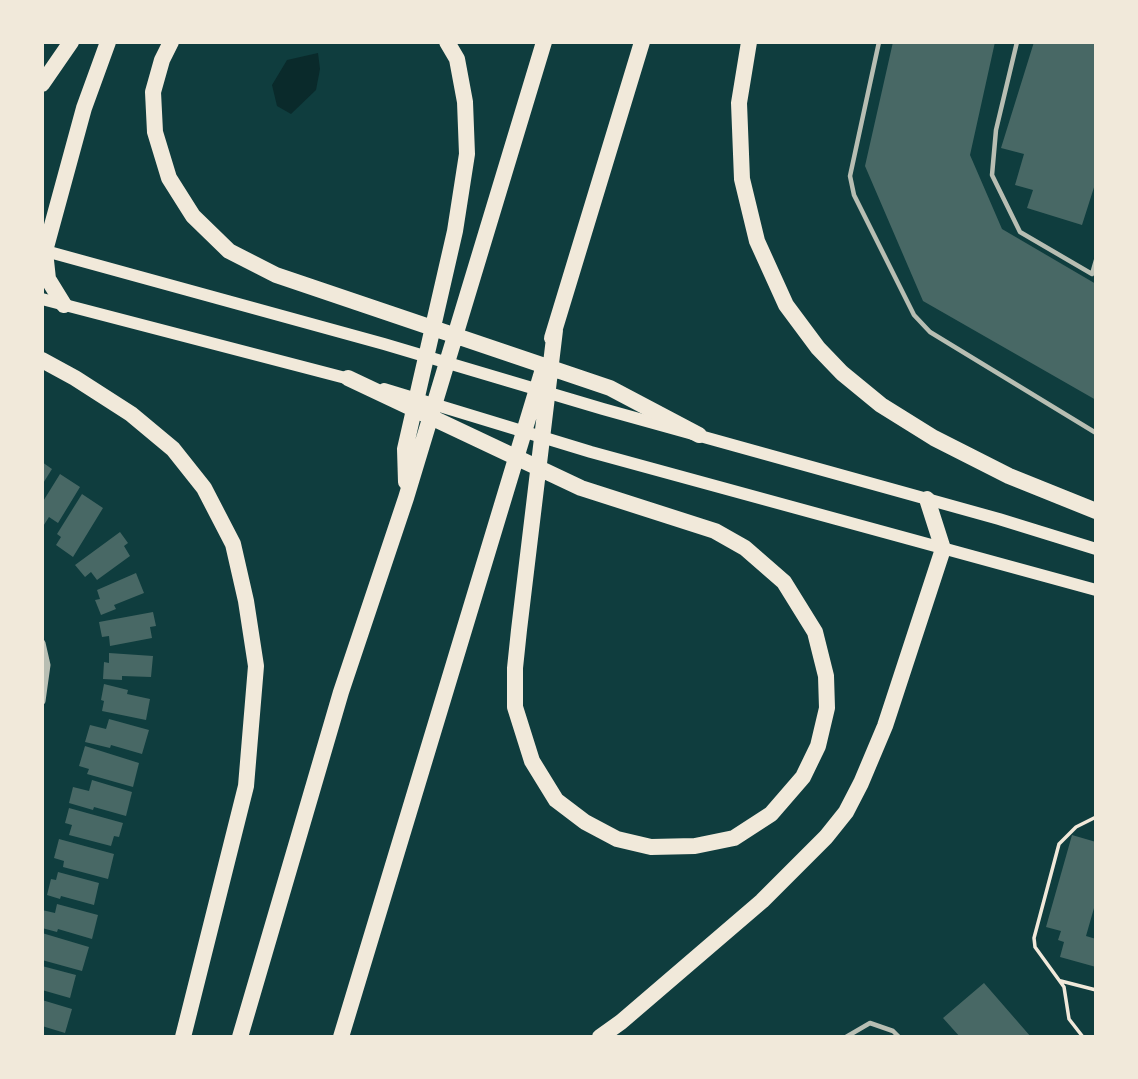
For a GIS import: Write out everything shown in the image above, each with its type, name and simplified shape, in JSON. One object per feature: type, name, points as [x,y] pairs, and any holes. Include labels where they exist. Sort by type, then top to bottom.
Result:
[{"type":"highway","points":[[42,84],[71,42]]},
{"type":"highway","points":[[64,305],[48,279],[44,251],[84,108],[108,42]]},
{"type":"highway","points":[[171,42],[162,60],[153,92],[155,132],[169,178],[193,216],[229,251],[276,275],[610,388],[699,435]]},
{"type":"highway","points":[[406,498],[405,449],[455,231],[467,154],[466,102],[457,59],[447,42]]},
{"type":"highway","points":[[240,1037],[341,692],[406,498],[544,42]]},
{"type":"highway","points":[[341,1037],[642,42]]},
{"type":"highway","points":[[749,42],[739,103],[742,178],[757,241],[786,305],[818,348],[842,373],[881,405],[934,438],[1009,476],[1096,510]]},
{"type":"highway","points":[[348,378],[581,488],[715,531],[745,548],[785,582],[815,632],[826,676],[827,708],[818,746],[803,777],[771,814],[734,838],[695,846],[651,847],[617,839],[585,822],[556,800],[532,761],[515,707],[515,668],[555,330]]},
{"type":"highway","points":[[42,360],[131,414],[173,449],[204,488],[233,544],[246,601],[256,666],[246,786],[183,1037]]},
{"type":"highway","points":[[600,1037],[762,901],[846,812],[885,726],[943,549],[927,499]]},
{"type":"main road","points":[[44,251],[384,344],[1096,549]]},
{"type":"main road","points":[[42,299],[348,378],[591,452],[1096,590]]},
{"type":"street","points":[[42,643],[47,665],[42,701]]},
{"type":"lane","points":[[879,42],[850,176],[854,195],[914,315],[930,332],[1096,433]]},
{"type":"lane","points":[[1017,42],[996,130],[992,175],[1020,232],[1094,274],[1096,260]]},
{"type":"lane","points":[[846,1037],[870,1023],[893,1031],[899,1037]]},
{"type":"path","points":[[1083,1037],[1069,1019],[1064,987],[1035,947],[1034,938],[1059,844],[1076,827],[1096,817]]},
{"type":"path","points":[[1060,981],[1096,990]]},
{"type":"water","points":[[318,53],[320,69],[316,90],[291,114],[277,106],[272,85],[287,60]]},
{"type":"building","points":[[893,42],[995,42],[970,155],[1002,229],[1096,284],[1096,400],[923,301],[865,166]]},
{"type":"building","points":[[1034,42],[1096,42],[1096,181],[1082,225],[1027,208],[1033,190],[1015,185],[1024,154],[1001,148]]},
{"type":"building","points":[[42,462],[52,469],[42,485]]},
{"type":"building","points":[[60,474],[80,487],[58,523],[49,517],[42,528],[42,503]]},
{"type":"building","points":[[82,494],[103,508],[73,557],[56,545],[61,537],[57,534]]},
{"type":"building","points":[[120,532],[128,543],[124,546],[130,556],[97,580],[91,572],[85,577],[75,565]]},
{"type":"building","points":[[136,573],[144,593],[114,605],[116,609],[101,615],[95,600],[100,599],[97,590]]},
{"type":"building","points":[[153,612],[156,626],[150,627],[152,638],[110,646],[109,636],[102,637],[99,622]]},
{"type":"building","points":[[109,653],[153,656],[151,677],[122,676],[122,680],[103,679],[104,662],[109,663]]},
{"type":"building","points":[[104,684],[128,690],[127,694],[150,699],[146,720],[102,711]]},
{"type":"building","points":[[109,719],[149,730],[142,754],[111,745],[110,748],[85,742],[90,725],[106,729]]},
{"type":"building","points":[[85,746],[139,763],[133,787],[87,774],[89,769],[79,766]]},
{"type":"building","points":[[92,780],[132,792],[126,816],[69,803],[73,787],[89,791]]},
{"type":"building","points":[[69,808],[123,823],[119,837],[114,836],[111,846],[69,835],[72,825],[65,823]]},
{"type":"building","points":[[1072,835],[1096,842],[1096,901],[1086,936],[1096,939],[1096,967],[1060,957],[1064,942],[1058,940],[1061,931],[1046,927]]},
{"type":"building","points":[[59,839],[114,854],[108,879],[63,867],[64,861],[54,858]]},
{"type":"building","points":[[58,872],[99,883],[94,905],[47,895],[51,879],[56,880]]},
{"type":"building","points":[[57,904],[98,915],[92,939],[58,929],[57,932],[42,928],[42,910],[55,913]]},
{"type":"building","points":[[42,933],[89,947],[82,971],[42,960]]},
{"type":"building","points":[[42,966],[76,975],[70,998],[42,990]]},
{"type":"building","points":[[984,983],[1031,1037],[960,1037],[943,1018]]},
{"type":"building","points":[[42,1000],[72,1009],[65,1033],[42,1026]]}]
